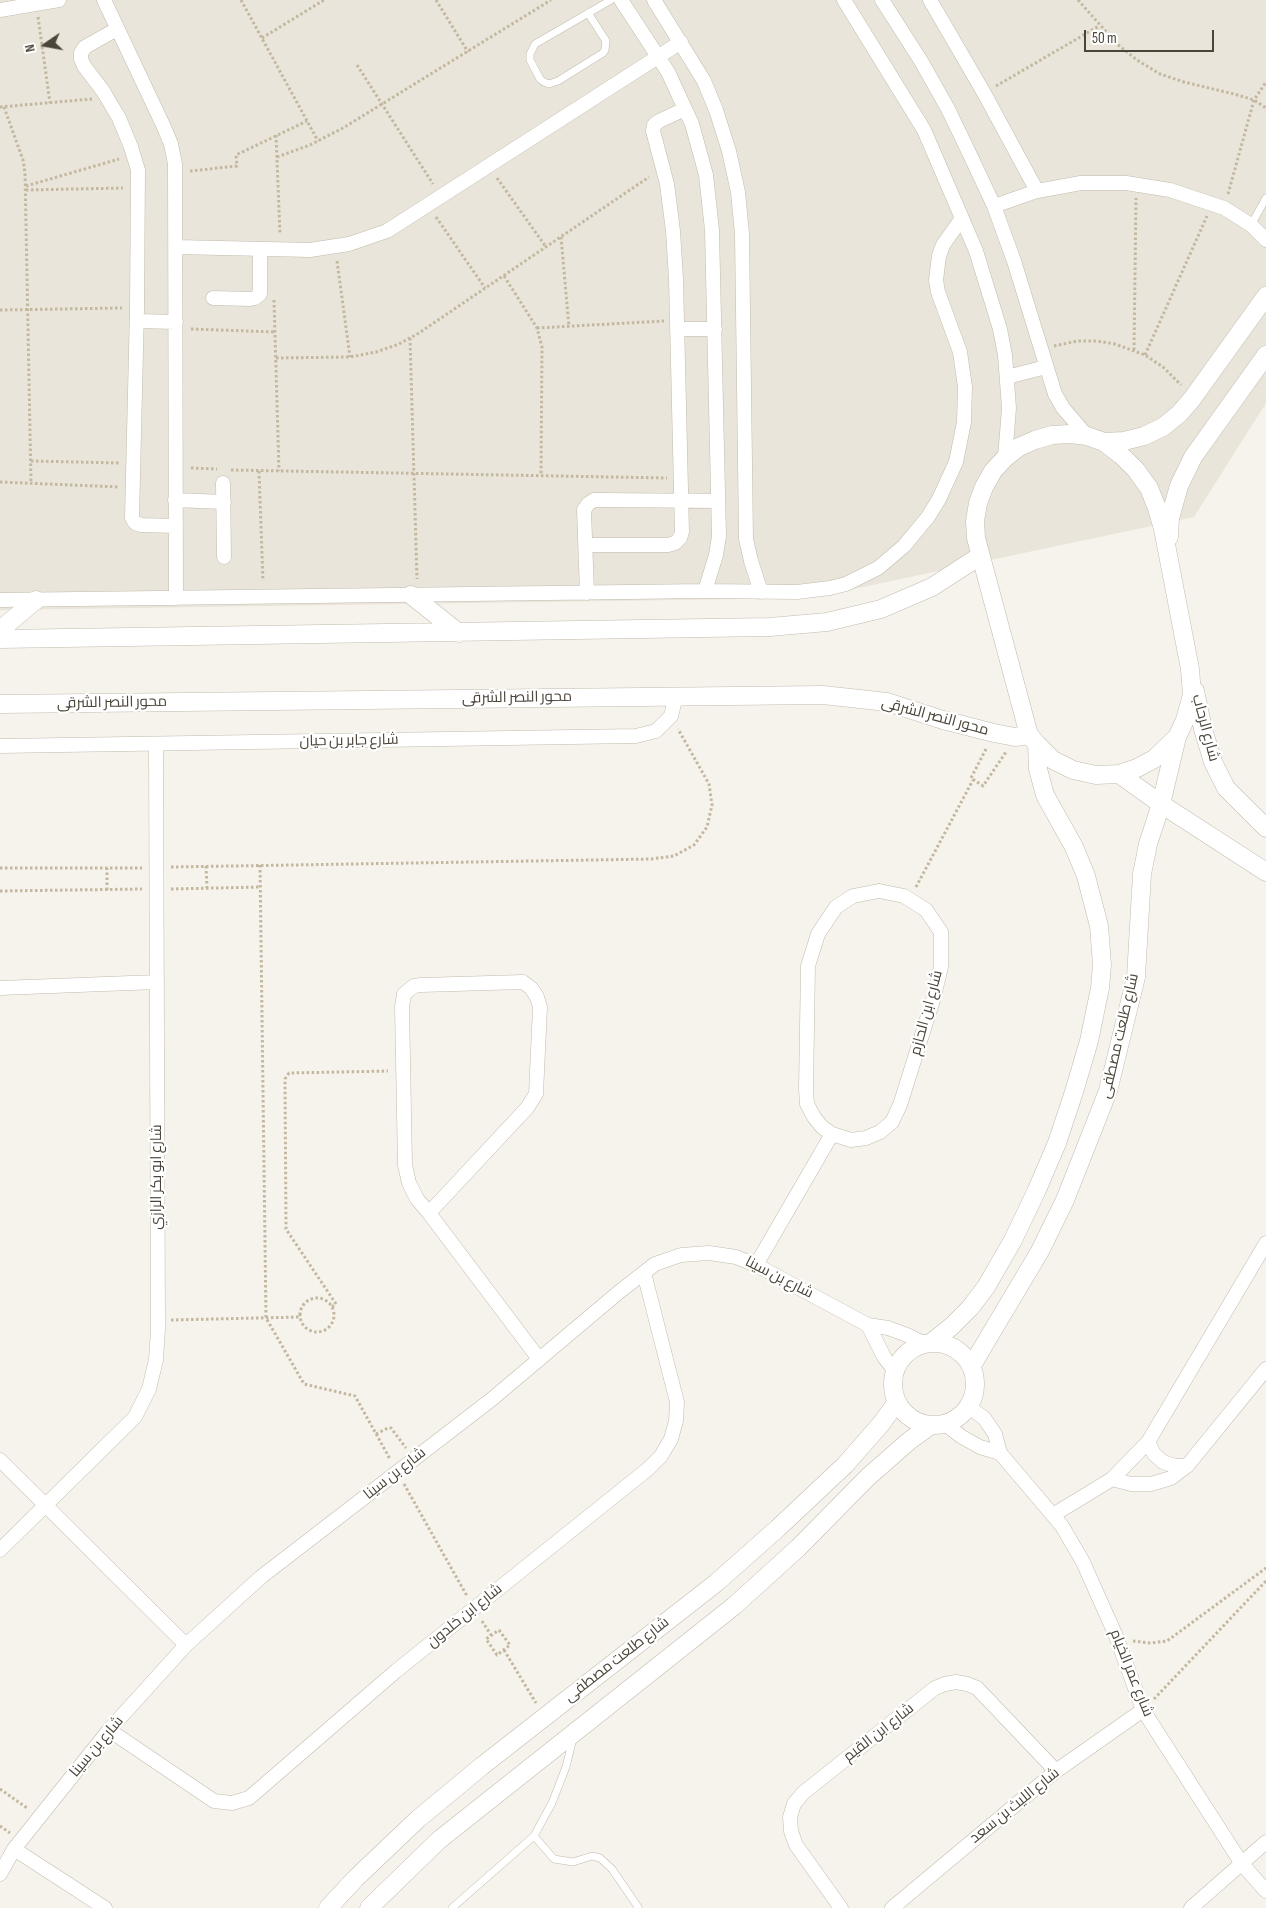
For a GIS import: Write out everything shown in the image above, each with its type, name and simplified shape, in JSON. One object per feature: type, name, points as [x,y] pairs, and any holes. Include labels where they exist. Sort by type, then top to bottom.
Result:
[{"type":"street","points":[[0,10],[59,0]]},
{"type":"street","points":[[104,0],[163,125],[170,144],[175,173],[176,598]]},
{"type":"street","points":[[621,0],[668,72],[692,124],[706,175],[712,230],[718,501],[718,545],[706,591]]},
{"type":"street","points":[[654,0],[704,80],[729,151],[738,192],[742,234],[746,539],[761,592]]},
{"type":"street","points":[[844,0],[924,130],[976,251],[1000,329],[1007,377],[1009,408],[1005,458]]},
{"type":"street","points":[[882,0],[921,61],[948,109],[994,206],[1014,261],[1055,394],[1064,408],[1096,439],[1121,455],[1136,470],[1158,508],[1167,550],[1190,669],[1192,695],[1185,720],[1177,737],[1154,759],[1137,768],[1118,774],[1096,775],[1074,770],[1053,760],[1027,739]]},
{"type":"street","points":[[930,0],[984,93],[1037,191]]},
{"type":"street","points":[[117,29],[85,46],[81,52],[81,59],[119,118],[138,170],[132,518],[141,526],[175,526]]},
{"type":"street","points":[[176,247],[310,250],[349,244],[387,231],[681,42]]},
{"type":"street","points":[[586,545],[668,545],[675,543],[680,538],[682,532],[673,231],[667,184],[654,137],[654,125],[685,109]]},
{"type":"street","points":[[994,206],[1037,191],[1081,183],[1126,183],[1170,190],[1218,206],[1251,225],[1266,240]]},
{"type":"street","points":[[0,600],[814,591],[830,588],[862,577],[884,563],[904,546],[928,517],[948,481],[957,456],[964,422],[965,387],[960,352],[938,292],[936,268],[943,245],[962,218]]},
{"type":"street","points":[[213,298],[250,299],[260,294],[260,249]]},
{"type":"street","name":"شارع طلعت مصطفى","points":[[928,1343],[952,1326],[970,1308],[986,1287],[1036,1192],[1057,1143],[1089,1041],[1100,988],[1102,965],[1099,926],[1086,876],[1074,846],[1046,795],[1027,739],[976,538],[975,521],[978,503],[993,471],[1019,447],[1044,437],[1070,434],[1096,439],[1124,441],[1144,436],[1163,427],[1179,414],[1192,399],[1266,296]]},
{"type":"street","points":[[137,314],[176,325]]},
{"type":"street","points":[[677,324],[715,329]]},
{"type":"street","points":[[1167,550],[1170,518],[1179,486],[1193,457],[1266,354]]},
{"type":"street","points":[[1007,377],[1046,367]]},
{"type":"street","points":[[223,483],[224,557]]},
{"type":"street","points":[[175,500],[224,502]]},
{"type":"street","points":[[587,593],[584,510],[588,504],[594,500],[718,501]]},
{"type":"street","points":[[0,639],[459,634],[770,628],[828,622],[881,609],[932,587],[980,556]]},
{"type":"street","points":[[414,595],[459,634]]},
{"type":"street","points":[[0,630],[36,600]]},
{"type":"street","name":"شارع الرحاب","points":[[1190,669],[1203,729],[1213,762],[1226,788],[1266,828]]},
{"type":"street","name":"محور النصر الشرقى","points":[[0,704],[823,694],[887,702],[943,720],[1027,739]]},
{"type":"street","points":[[671,716],[676,696]]},
{"type":"street","name":"شارع جابر بن حيان","points":[[0,746],[612,738],[636,736],[656,731],[671,716]]},
{"type":"street","name":"شارع طلعت مصطفى","points":[[971,1367],[1040,1251],[1065,1200],[1108,1091],[1136,977],[1142,874],[1148,844],[1162,804],[1177,737]]},
{"type":"street","name":"شارع ابو بكر الرازي","points":[[0,1550],[136,1417],[149,1389],[156,1360],[158,1320],[156,744]]},
{"type":"street","points":[[1118,774],[1266,872]]},
{"type":"street","name":"شارع ابن الحازم","points":[[879,891],[904,896],[909,899],[926,910],[941,932],[940,966],[933,1000],[900,1105],[892,1122],[880,1132],[866,1138],[852,1140],[832,1134],[822,1127],[807,1104],[808,966],[818,934],[836,907],[853,896],[879,891]]},
{"type":"street","points":[[0,988],[157,982]]},
{"type":"street","points":[[428,1213],[532,1102],[537,1086],[540,1007],[537,997],[531,988],[523,982],[414,986],[404,994],[402,1000],[405,1165],[417,1199],[539,1359]]},
{"type":"street","points":[[756,1265],[832,1134]]},
{"type":"street","points":[[1053,1515],[1112,1479],[1148,1442],[1266,1243]]},
{"type":"street","name":"شارع بن سينا","points":[[0,1874],[14,1849],[109,1730],[186,1645],[261,1577],[492,1399],[655,1264],[681,1255],[709,1253],[736,1257],[756,1265],[868,1326],[888,1328],[928,1343]]},
{"type":"street","name":"شارع ابن خلدون","points":[[109,1730],[214,1801],[232,1803],[249,1798],[396,1671],[648,1469],[661,1456],[671,1439],[676,1421],[677,1402],[644,1273]]},
{"type":"street","points":[[868,1326],[879,1350],[895,1371]]},
{"type":"street","points":[[938,1425],[954,1420],[969,1406],[974,1394],[975,1380],[971,1367],[962,1354],[948,1345],[928,1343],[915,1347],[907,1353],[895,1371],[894,1392],[897,1402],[903,1411],[921,1423],[938,1425],[980,1447],[1000,1453]]},
{"type":"street","points":[[1112,1479],[1131,1484],[1151,1484],[1171,1478],[1187,1466],[1266,1369]]},
{"type":"street","name":"شارع طلعت مصطفى","points":[[328,1908],[357,1877],[418,1819],[544,1717],[716,1583],[778,1528],[846,1465],[897,1402]]},
{"type":"street","name":"شارع عمر الخيام","points":[[969,1406],[984,1418],[995,1434],[1000,1453],[1062,1526],[1083,1562],[1116,1636],[1143,1710],[1242,1864],[1266,1891]]},
{"type":"street","name":"شارع طلعت مصطفى","points":[[369,1908],[440,1840],[575,1730],[734,1606],[798,1548],[868,1478],[909,1441],[938,1425]]},
{"type":"street","points":[[1148,1442],[1154,1454],[1163,1462],[1175,1466],[1187,1466]]},
{"type":"street","points":[[0,1460],[186,1645]]},
{"type":"street","name":"شارع ابن القيم","points":[[841,1908],[796,1845],[791,1831],[790,1817],[794,1804],[803,1793],[935,1688],[956,1682],[977,1688],[1056,1771]]},
{"type":"street","name":"شارع الليث بن سعد","points":[[892,1908],[1056,1771],[1143,1710]]},
{"type":"street","points":[[1191,1908],[1266,1842]]},
{"type":"street","points":[[14,1849],[104,1908]]},
{"type":"lane","points":[[588,13],[606,41],[605,50],[558,81],[549,84],[544,82],[540,79],[532,65],[530,54],[535,44],[588,13],[611,0]]},
{"type":"lane","points":[[1251,225],[1266,198]]},
{"type":"lane","points":[[452,1908],[534,1836],[552,1803],[566,1767],[575,1730]]},
{"type":"lane","points":[[534,1836],[554,1859],[573,1862],[592,1856],[600,1858],[612,1869],[638,1907]]},
{"type":"path","points":[[241,0],[318,141]]},
{"type":"path","points":[[262,38],[324,0]]},
{"type":"path","points":[[436,0],[468,52]]},
{"type":"path","points":[[276,157],[318,141],[343,128],[551,0]]},
{"type":"path","points":[[1078,0],[1099,26],[1117,44],[1160,74],[1254,100],[1266,108]]},
{"type":"path","points":[[36,5],[50,103]]},
{"type":"path","points":[[984,93],[1099,26]]},
{"type":"path","points":[[357,65],[441,196]]},
{"type":"path","points":[[1145,355],[1218,206],[1254,100],[1266,82]]},
{"type":"path","points":[[31,483],[26,188],[23,160],[2,107],[107,98]]},
{"type":"path","points":[[175,173],[237,166],[236,155],[307,121]]},
{"type":"path","points":[[276,136],[281,250]]},
{"type":"path","points":[[26,188],[133,155]]},
{"type":"path","points":[[488,165],[546,247]]},
{"type":"path","points":[[276,358],[350,357],[376,352],[410,338],[662,168]]},
{"type":"path","points":[[1134,350],[1136,185]]},
{"type":"path","points":[[26,188],[138,188]]},
{"type":"path","points":[[427,205],[486,288]]},
{"type":"path","points":[[561,237],[569,326]]},
{"type":"path","points":[[335,247],[350,357]]},
{"type":"path","points":[[504,276],[537,328],[542,347],[542,476]]},
{"type":"path","points":[[274,296],[280,471]]},
{"type":"path","points":[[0,310],[28,309],[137,314]]},
{"type":"path","points":[[537,328],[677,324]]},
{"type":"path","points":[[176,325],[275,332]]},
{"type":"path","points":[[410,338],[414,474],[414,595]]},
{"type":"path","points":[[1041,350],[1059,344],[1078,341],[1097,341],[1134,350],[1164,367],[1192,399]]},
{"type":"path","points":[[31,461],[134,463]]},
{"type":"path","points":[[175,467],[259,471],[680,478]]},
{"type":"path","points":[[259,471],[264,597]]},
{"type":"path","points":[[0,482],[132,487]]},
{"type":"path","points":[[0,868],[651,859],[674,856],[694,845],[707,827],[712,805],[709,784],[671,716]]},
{"type":"path","points":[[909,899],[973,780],[971,778],[994,733]]},
{"type":"path","points":[[973,780],[985,785],[1027,739]]},
{"type":"path","points":[[260,865],[266,1318],[304,1384],[355,1396],[474,1609],[491,1635]]},
{"type":"path","points":[[206,866],[206,888]]},
{"type":"path","points":[[107,868],[107,890]]},
{"type":"path","points":[[0,891],[261,887]]},
{"type":"path","points":[[332,1306],[336,1304],[286,1230],[285,1077],[289,1073],[403,1070]]},
{"type":"path","points":[[322,1298],[332,1306],[334,1320],[330,1326],[319,1332],[312,1332],[302,1324],[300,1317],[303,1304],[308,1300],[322,1298]]},
{"type":"path","points":[[158,1320],[300,1317]]},
{"type":"path","points":[[376,1434],[388,1428],[393,1429],[413,1459]]},
{"type":"path","points":[[1116,1636],[1150,1643],[1168,1641],[1266,1568]]},
{"type":"path","points":[[1143,1710],[1266,1581]]},
{"type":"path","points":[[499,1630],[510,1645],[496,1654],[486,1640],[491,1635],[499,1630]]},
{"type":"path","points":[[504,1650],[544,1717]]},
{"type":"path","points":[[0,1788],[40,1818]]},
{"type":"shaded area","points":[[0,0],[1266,0],[1266,403],[1194,517],[811,598],[0,610]]}]
